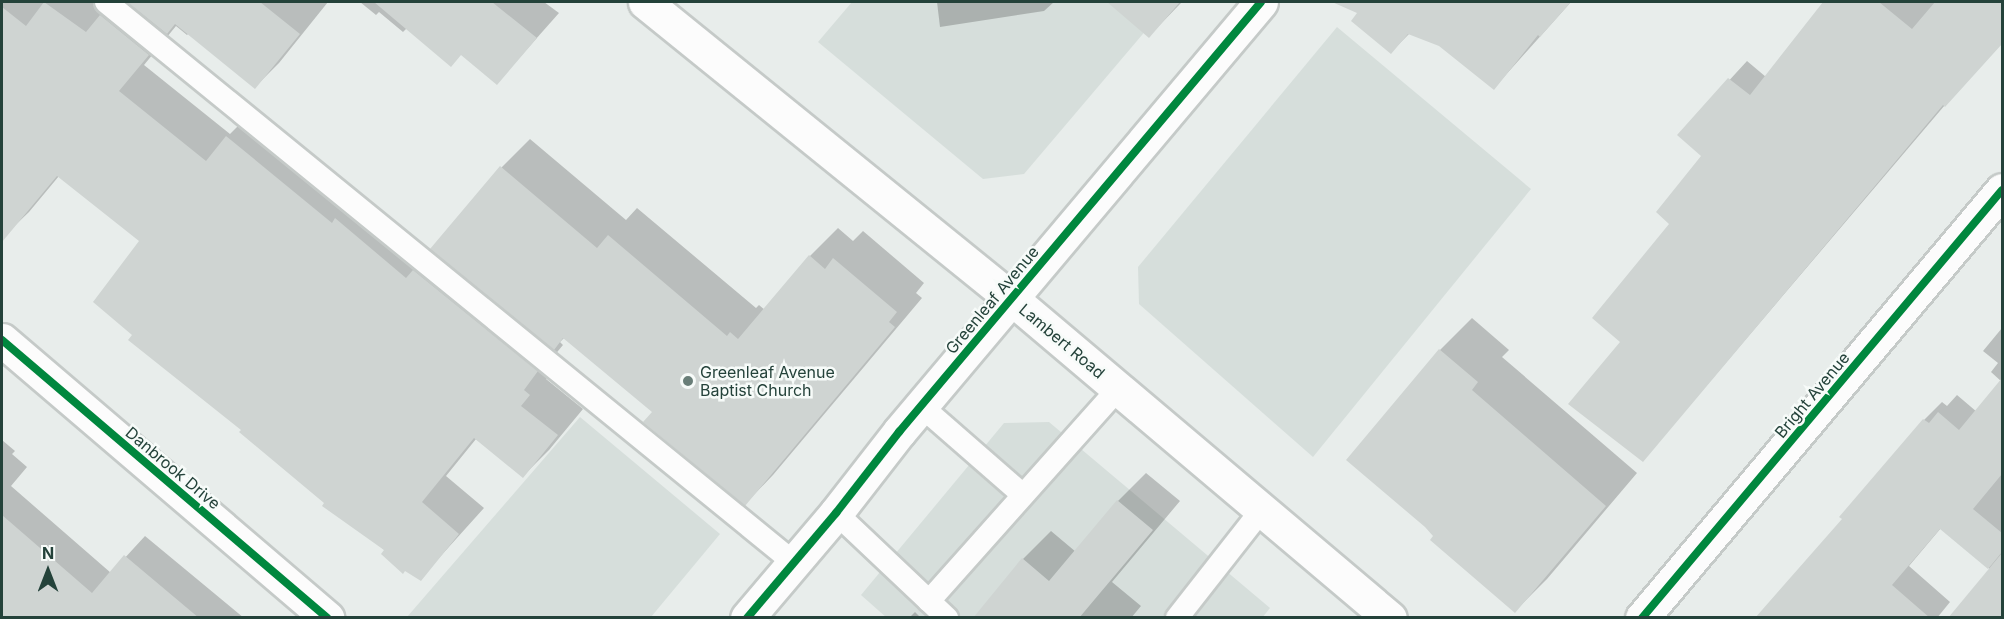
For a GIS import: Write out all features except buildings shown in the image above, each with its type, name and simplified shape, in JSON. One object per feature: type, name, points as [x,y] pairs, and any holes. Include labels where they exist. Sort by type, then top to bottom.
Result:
[{"type":"street","name":"Lambert Road","points":[[645,2],[1011,298],[1390,618]]},
{"type":"street","name":"Greenleaf Avenue","points":[[747,618],[836,513],[921,406],[1260,2]]},
{"type":"street","name":"Bright Avenue","points":[[1642,618],[2002,190]]},
{"type":"street","name":"Danbrook Drive","points":[[2,340],[327,618]]},
{"type":"lane","points":[[106,2],[793,562]]},
{"type":"lane","points":[[929,601],[1119,388]]},
{"type":"lane","points":[[921,406],[1023,495]]},
{"type":"lane","points":[[1177,618],[1261,511]]},
{"type":"lane","points":[[836,513],[947,618]]},
{"type":"shaded area","points":[[852,2],[1170,2],[1024,174],[983,179],[818,42]]},
{"type":"shaded area","points":[[1337,27],[1531,189],[1313,457],[1139,304],[1138,267]]},
{"type":"shaded area","points":[[580,417],[720,534],[651,617],[407,617]]},
{"type":"shaded area","points":[[1049,422],[1270,608],[1262,618],[887,618],[861,595],[1004,423]]},
{"type":"cycle path","points":[[747,618],[836,513],[899,432],[1261,2]]},
{"type":"cycle path","points":[[1642,618],[2002,190]]},
{"type":"cycle path","points":[[2,340],[327,618]]},
{"type":"place","name":"Greenleaf Avenue Baptist Church","points":[[688,381]]}]
